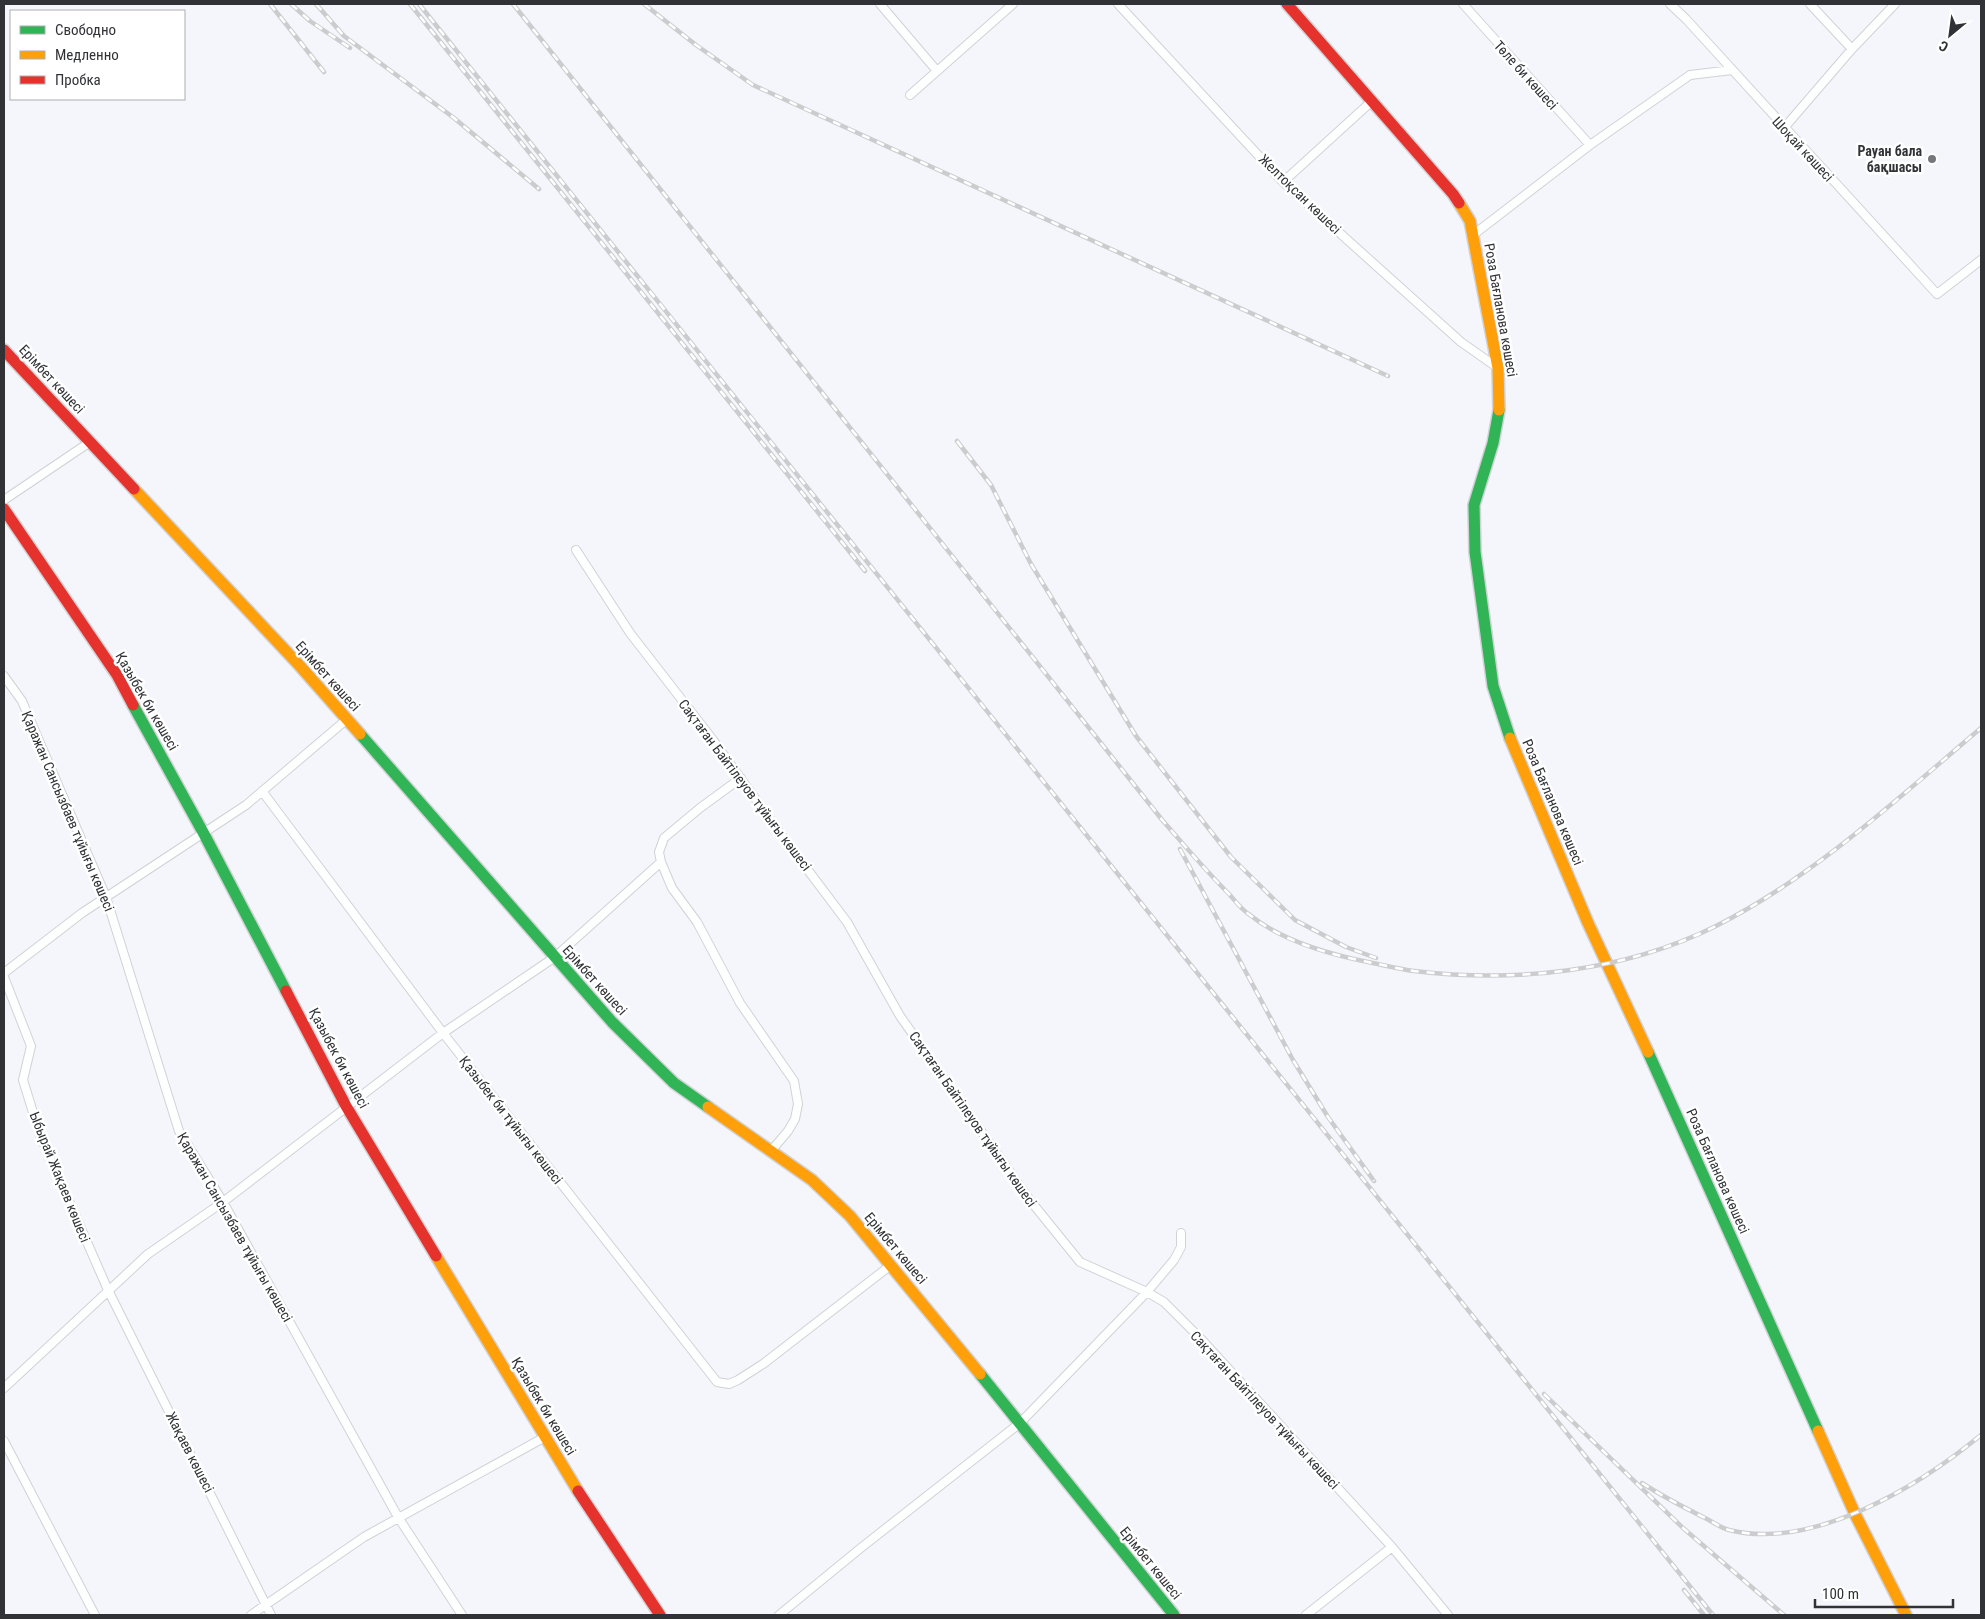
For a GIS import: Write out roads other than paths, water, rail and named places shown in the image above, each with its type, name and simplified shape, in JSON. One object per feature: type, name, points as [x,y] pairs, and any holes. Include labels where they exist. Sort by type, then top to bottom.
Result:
[{"type":"street","points":[[880,4],[937,71]]},
{"type":"street","points":[[910,95],[1014,4]]},
{"type":"street","name":"Желтоқсан көшесі","points":[[1118,4],[1283,182],[1461,342],[1498,368]]},
{"type":"street","name":"Роза Бағланова көшесі","points":[[1287,4],[1453,194],[1470,222],[1498,368],[1500,407],[1493,443],[1474,505],[1475,552],[1493,686],[1506,729],[1588,923],[1608,963],[1855,1514],[1906,1615]]},
{"type":"street","name":"Төле би көшесі","points":[[1463,4],[1590,145]]},
{"type":"street","name":"Шоқай көшесі","points":[[1670,4],[1686,19],[1937,294],[1981,260]]},
{"type":"street","points":[[1810,4],[1852,49]]},
{"type":"street","points":[[1784,128],[1852,49],[1894,4]]},
{"type":"street","points":[[1473,235],[1590,145],[1690,75],[1732,70]]},
{"type":"street","points":[[1283,182],[1372,101]]},
{"type":"street","name":"Ерімбет көшесі","points":[[4,350],[300,666],[612,1022],[674,1083],[812,1180],[850,1216],[892,1265],[1174,1615]]},
{"type":"street","points":[[4,500],[90,442]]},
{"type":"street","name":"Қазыбек би көшесі","points":[[4,508],[117,675],[204,834],[346,1106],[575,1487],[660,1615]]},
{"type":"street","name":"Сақтаған Байтілеуов тұйығы көшесі","points":[[576,550],[630,633],[848,922],[900,1016],[1029,1198],[1080,1262],[1147,1292],[1164,1302],[1201,1339],[1392,1547],[1448,1615]]},
{"type":"street","name":"Қаражан Сансызбаев тұйығы көшесі","points":[[4,676],[22,701],[106,897],[179,1131],[223,1202],[398,1517],[462,1615]]},
{"type":"street","points":[[4,973],[82,913],[246,805],[346,720]]},
{"type":"street","points":[[741,778],[700,808],[664,838],[659,852],[661,862],[672,888],[697,922],[740,1003],[794,1081],[798,1104],[795,1119],[788,1132],[771,1151]]},
{"type":"street","name":"Қазыбек би тұйығы көшесі","points":[[262,791],[443,1033],[717,1382],[729,1384],[738,1380],[786,1347],[892,1265]]},
{"type":"street","points":[[4,1388],[148,1254],[223,1202],[443,1033],[555,957],[661,862]]},
{"type":"street","name":"Ыбырай Жақаев көшесі","points":[[4,977],[31,1046],[23,1080],[37,1126],[108,1290]]},
{"type":"street","points":[[779,1615],[1020,1423],[1147,1292],[1174,1260],[1181,1247],[1181,1233]]},
{"type":"street","name":"Жақаев көшесі","points":[[108,1290],[271,1615]]},
{"type":"street","points":[[251,1615],[364,1537],[546,1437]]},
{"type":"street","points":[[4,1441],[95,1615]]},
{"type":"street","points":[[1306,1615],[1392,1547]]},
{"type":"railway","points":[[270,4],[324,72]]},
{"type":"railway","points":[[291,4],[310,21],[350,48]]},
{"type":"railway","points":[[316,4],[344,36],[454,118],[539,189]]},
{"type":"railway","points":[[410,4],[865,571]]},
{"type":"railway","points":[[419,4],[1713,1615]]},
{"type":"railway","points":[[513,4],[1163,821],[1247,913],[1276,932],[1306,945],[1353,959],[1408,970],[1452,974],[1491,976],[1530,974],[1607,964],[1644,954],[1681,942],[1716,926],[1787,884],[1854,835],[1981,728]]},
{"type":"railway","points":[[644,4],[696,45],[753,85],[1388,376]]},
{"type":"railway","points":[[957,441],[991,485],[1031,564],[1136,736],[1231,857],[1295,920],[1346,947],[1376,958]]},
{"type":"railway","points":[[1180,849],[1293,1060],[1328,1117],[1374,1181]]},
{"type":"railway","points":[[1544,1394],[1683,1528],[1784,1615]]},
{"type":"railway","points":[[1642,1483],[1729,1530],[1761,1534],[1795,1531],[1829,1523],[1863,1510],[1896,1493],[1956,1455],[1981,1435]]},
{"type":"railway","points":[[1684,1590],[1704,1615]]},
{"type":"place","name":"Рауан бала бақшасы","points":[[1932,159]]}]
